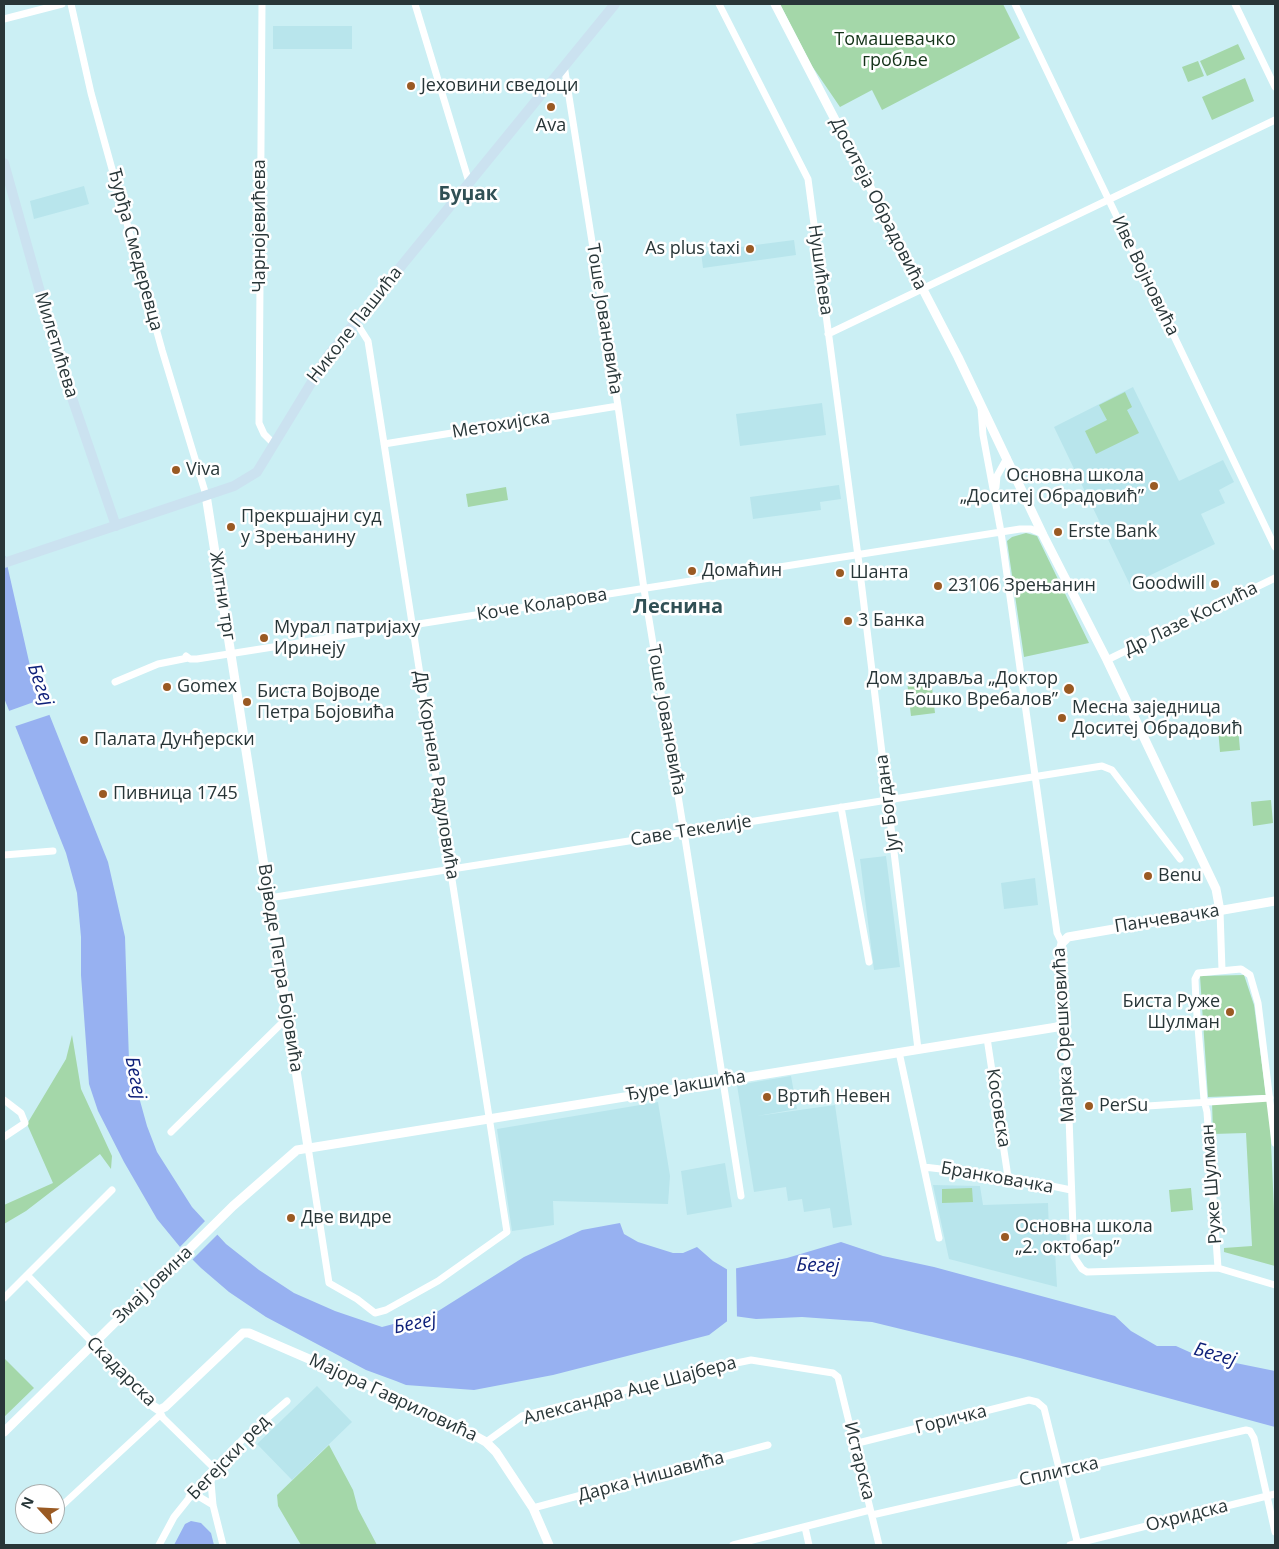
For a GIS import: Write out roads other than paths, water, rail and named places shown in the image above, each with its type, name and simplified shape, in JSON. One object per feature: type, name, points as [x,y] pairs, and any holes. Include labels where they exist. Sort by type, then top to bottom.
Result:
[{"type":"main road","name":"Николе Пашића","points":[[4,562],[206,496],[234,486],[257,472],[309,384],[356,322],[615,4]]},
{"type":"main road","name":"Милетићева","points":[[4,163],[60,363],[116,526]]},
{"type":"street","points":[[4,19],[62,4]]},
{"type":"street","name":"Ђурђа Смедеревца","points":[[70,4],[91,93],[206,496]]},
{"type":"street","name":"Чарнојевићева","points":[[262,4],[259,423],[264,434],[273,443]]},
{"type":"street","points":[[415,4],[469,182]]},
{"type":"street","name":"Нушићева","points":[[719,4],[808,179],[858,556]]},
{"type":"street","name":"Доситеја Обрадовића","points":[[775,4],[981,405],[1043,534],[1107,660],[1212,881],[1220,911]]},
{"type":"street","name":"Иве Војновића","points":[[1016,4],[1275,547]]},
{"type":"street","points":[[1235,4],[1275,87]]},
{"type":"street","name":"Тоше Јовановића","points":[[564,66],[618,406],[644,589],[741,1196]]},
{"type":"street","points":[[828,334],[1275,120]]},
{"type":"street","name":"Др Корнела Радуловића","points":[[329,1283],[357,1299],[375,1313],[386,1310],[438,1281],[506,1232],[368,341],[356,322]]},
{"type":"street","name":"Доситеја Обрадовића","points":[[981,405],[984,435],[995,495]]},
{"type":"street","name":"Метохијска","points":[[384,444],[618,406]]},
{"type":"street","points":[[1007,458],[997,476],[995,495],[1036,776]]},
{"type":"street","name":"Житни трг","points":[[115,682],[158,664],[187,657],[197,659],[230,653],[206,496]]},
{"type":"street","name":"Коче Коларова","points":[[230,653],[858,556],[1001,532],[1026,529],[1043,534]]},
{"type":"street","name":"Југ Богдана","points":[[858,556],[918,1050]]},
{"type":"street","name":"Др Лазе Костића","points":[[1107,660],[1275,578]]},
{"type":"street","name":"Војводе Петра Бојовића","points":[[230,653],[329,1283]]},
{"type":"street","name":"Саве Текелије","points":[[268,898],[1102,766],[1112,770],[1180,859]]},
{"type":"street","name":"Марка Орешковића","points":[[1036,776],[1057,933],[1062,943],[1060,955],[1065,1015],[1062,1023],[1066,1033],[1074,1257],[1078,1265]]},
{"type":"street","points":[[841,807],[869,962]]},
{"type":"street","points":[[4,855],[53,851]]},
{"type":"street","name":"Панчевачка","points":[[1062,943],[1073,935],[1275,901]]},
{"type":"street","points":[[1220,911],[1222,970]]},
{"type":"street","name":"Руже Шулман","points":[[1218,1268],[1195,979],[1201,972],[1241,969],[1250,975],[1258,1003],[1275,1144]]},
{"type":"street","points":[[171,1132],[287,1018]]},
{"type":"street","name":"Ђуре Јакшића","points":[[308,1147],[918,1050],[1057,1027],[1062,1023]]},
{"type":"street","name":"Косовска","points":[[987,1038],[1008,1177]]},
{"type":"street","points":[[898,1052],[939,1238]]},
{"type":"street","name":"Руже Шулман","points":[[1117,1108],[1204,1100],[1270,1098]]},
{"type":"street","points":[[4,1100],[21,1113],[25,1123],[4,1137]]},
{"type":"street","name":"Змај Јовина","points":[[4,1432],[228,1212],[292,1153],[308,1147]]},
{"type":"street","name":"Бранковачка","points":[[924,1166],[1008,1177],[1071,1190]]},
{"type":"street","points":[[4,1298],[112,1190]]},
{"type":"street","name":"Руже Шулман","points":[[1078,1265],[1087,1272],[1218,1268],[1275,1285]]},
{"type":"street","name":"Скадарска","points":[[27,1275],[214,1468]]},
{"type":"street","name":"Мајора Гавриловића","points":[[160,1412],[242,1333],[254,1335],[452,1423],[486,1442],[501,1459],[533,1508],[549,1545]]},
{"type":"street","name":"Александра Аце Шајбера","points":[[486,1442],[522,1416],[751,1360],[827,1372],[838,1377]]},
{"type":"street","name":"Истарска","points":[[838,1377],[879,1545]]},
{"type":"street","name":"Бегејски ред","points":[[158,1545],[189,1497],[214,1468],[243,1439],[288,1400]]},
{"type":"street","name":"Горичка","points":[[854,1444],[1029,1400],[1040,1404],[1044,1408],[1060,1472]]},
{"type":"street","points":[[65,1502],[160,1412]]},
{"type":"street","name":"Сплитска","points":[[733,1545],[805,1527],[1246,1430],[1250,1431],[1254,1438],[1267,1496]]},
{"type":"street","name":"Дарка Нишавића","points":[[533,1508],[768,1445]]},
{"type":"street","points":[[214,1468],[211,1482],[213,1505],[223,1545]]},
{"type":"street","points":[[1060,1472],[1075,1545]]},
{"type":"street","name":"Охридска","points":[[1075,1545],[1275,1494]]},
{"type":"street","points":[[189,1497],[198,1496],[213,1505]]},
{"type":"street","points":[[1267,1496],[1275,1532]]},
{"type":"street","points":[[805,1527],[809,1545]]},
{"type":"water","name":"Бегеј","points":[[4,551],[30,666],[108,862],[125,937],[129,1061],[147,1126],[157,1152],[192,1207],[226,1244],[259,1270],[294,1293],[335,1311],[382,1327],[435,1313],[524,1257],[582,1230],[620,1223],[624,1234],[638,1242],[673,1253],[683,1253],[697,1247],[713,1261],[728,1270],[787,1258],[841,1242],[883,1256],[934,1267],[1115,1316],[1131,1331],[1157,1346],[1176,1346],[1196,1355],[1275,1371],[1275,1427],[1020,1358],[872,1322],[802,1317],[756,1319],[734,1316],[709,1335],[553,1375],[474,1390],[406,1385],[366,1370],[266,1317],[229,1292],[180,1247],[157,1219],[124,1162],[98,1111],[89,1084],[77,893],[66,853],[4,698]]},
{"type":"water","points":[[191,1521],[201,1523],[211,1533],[214,1545],[174,1545],[185,1524]]},
{"type":"place","name":"Јеховини сведоци","points":[[411,86]]},
{"type":"place","name":"Ava","points":[[551,107]]},
{"type":"place","name":"As plus taxi","points":[[750,249]]},
{"type":"place","name":"Viva","points":[[176,470]]},
{"type":"place","name":"Основна школа „Доситеј Обрадовић”","points":[[1154,486]]},
{"type":"place","name":"Прекршајни суд у Зрењанину","points":[[231,527]]},
{"type":"place","name":"Erste Bank","points":[[1058,532]]},
{"type":"place","name":"Домаћин","points":[[692,571]]},
{"type":"place","name":"Шанта","points":[[840,573]]},
{"type":"place","name":"Goodwill","points":[[1215,584]]},
{"type":"place","name":"23106 Зрењанин","points":[[938,586]]},
{"type":"place","name":"3 Банка","points":[[848,621]]},
{"type":"place","name":"Мурал патријаху Иринеју","points":[[264,638]]},
{"type":"place","name":"Gomex","points":[[167,687]]},
{"type":"place","name":"Дом здравља „Доктор Бошко Вребалов”","points":[[1069,689]]},
{"type":"place","name":"Биста Војводе Петра Бојовића","points":[[247,702]]},
{"type":"place","name":"Месна заједница Доситеј Обрадовић","points":[[1062,718]]},
{"type":"place","name":"Палата Дунђерски","points":[[84,740]]},
{"type":"place","name":"Пивница 1745","points":[[103,794]]},
{"type":"place","name":"Benu","points":[[1148,876]]},
{"type":"place","name":"Биста Руже Шулман","points":[[1230,1012]]},
{"type":"place","name":"Вртић Невен","points":[[767,1097]]},
{"type":"place","name":"PerSu","points":[[1089,1106]]},
{"type":"place","name":"Две видре","points":[[291,1218]]},
{"type":"place","name":"Основна школа „2. октобар”","points":[[1005,1237]]},
{"type":"district","name":"Буџак","points":[[468,195]]},
{"type":"district","name":"Леснина","points":[[678,607]]},
{"type":"park label","name":"Томашевачко гробље","points":[[895,50]]}]
